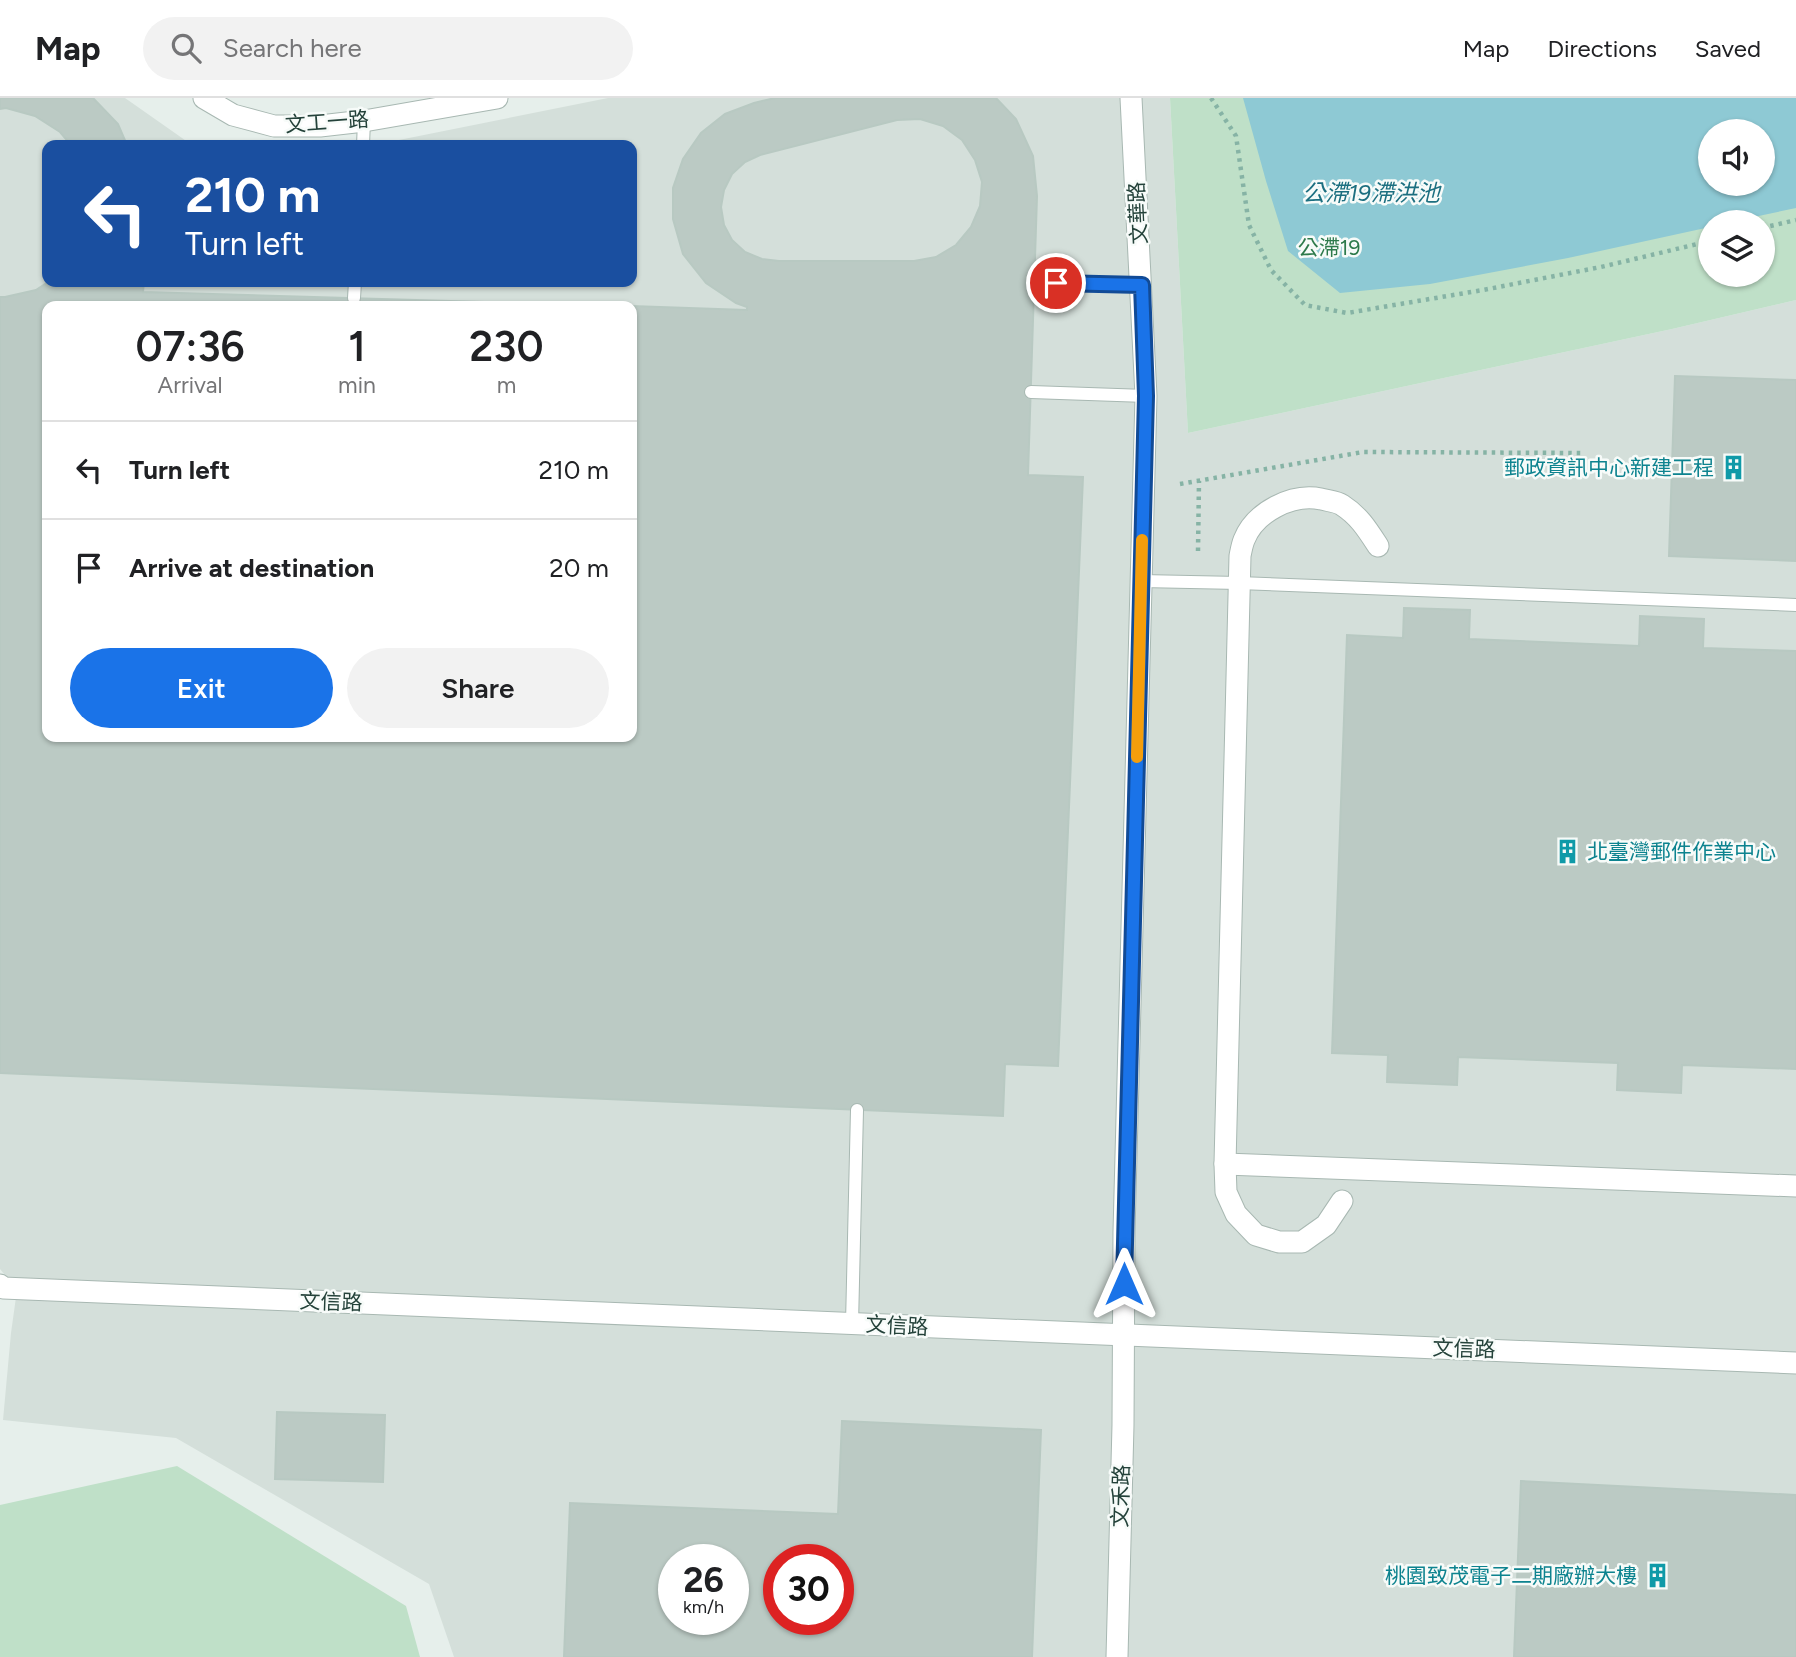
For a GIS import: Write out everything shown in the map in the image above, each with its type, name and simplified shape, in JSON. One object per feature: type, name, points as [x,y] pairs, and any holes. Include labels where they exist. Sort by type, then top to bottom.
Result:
[{"type":"street","name":"文工一路","points":[[204,98],[233,115],[274,126],[320,126],[364,121],[497,98]]},
{"type":"street","name":"文華路","points":[[1124,1335],[1146,396],[1132,98]]},
{"type":"street","points":[[1342,1201],[1326,1225],[1302,1242],[1279,1242],[1256,1235],[1236,1214],[1226,1192],[1240,556],[1244,538],[1269,510],[1290,500],[1314,498],[1339,503],[1363,522],[1378,546]]},
{"type":"street","points":[[1225,1164],[1796,1186]]},
{"type":"street","name":"文信路","points":[[0,1285],[3,1288],[39,1290],[1796,1363]]},
{"type":"street","name":"文禾路","points":[[1117,1657],[1124,1335]]},
{"type":"lane","points":[[363,140],[364,121]]},
{"type":"lane","points":[[1056,283],[1142,285]]},
{"type":"lane","points":[[354,298],[355,287]]},
{"type":"lane","points":[[1031,392],[1146,396]]},
{"type":"lane","points":[[1141,581],[1796,605]]},
{"type":"lane","points":[[852,1324],[857,1110]]},
{"type":"path","points":[[1211,98],[1236,136],[1249,225],[1271,270],[1305,305],[1347,313],[1483,290],[1698,244]]},
{"type":"path","points":[[1775,225],[1796,220]]},
{"type":"path","points":[[1180,484],[1363,452],[1585,453]]},
{"type":"path","points":[[1198,551],[1199,481]]},
{"type":"shaded area","points":[[0,98],[125,98],[185,140],[42,140],[42,287],[637,287],[637,140],[399,140],[608,98],[1170,98],[1188,433],[1796,300],[1796,1657],[454,1657],[429,1584],[176,1438],[3,1420],[17,1290],[0,1269]]},
{"type":"green space","name":"公滯19","points":[[1170,98],[1796,98],[1796,300],[1188,433]]},
{"type":"green space","points":[[177,1466],[406,1606],[420,1657],[0,1657],[0,1505]]},
{"type":"water","name":"公滯19滯洪池","points":[[1243,98],[1796,98],[1796,208],[1775,212],[1775,210],[1698,210],[1698,230],[1430,284],[1340,293],[1288,251]]},
{"type":"building","points":[[0,98],[93,98],[118,124],[125,140],[67,140],[60,132],[35,116],[6,108],[0,109]]},
{"type":"building","points":[[775,98],[996,98],[1016,119],[1033,156],[1037,196],[1028,475],[1083,477],[1058,1066],[1005,1064],[1003,1116],[0,1073],[0,297],[36,290],[42,286],[144,287],[143,292],[453,301],[42,301],[42,742],[637,742],[637,306],[747,310],[747,307],[736,303],[706,283],[683,254],[673,219],[673,188],[683,159],[701,133],[725,114]],"holes":[[[920,119],[943,126],[962,140],[975,160],[982,182],[980,206],[971,227],[956,245],[936,257],[914,261],[762,259],[745,252],[732,240],[724,225],[721,207],[724,190],[732,174],[745,162],[760,155],[897,120]]]},
{"type":"building","name":"郵政資訊中心新建工程","points":[[1675,376],[1796,380],[1796,561],[1669,556]]},
{"type":"building","name":"北臺灣郵件作業中心","points":[[1404,608],[1470,610],[1469,639],[1639,646],[1640,616],[1704,619],[1703,648],[1796,651],[1796,1069],[1682,1065],[1681,1093],[1617,1090],[1618,1063],[1458,1057],[1457,1085],[1387,1082],[1388,1055],[1332,1053],[1347,635],[1403,638]]},
{"type":"building","points":[[277,1412],[385,1415],[383,1482],[275,1479]]},
{"type":"building","points":[[842,1421],[1041,1430],[1032,1657],[564,1657],[570,1503],[838,1514]]},
{"type":"building","name":"桃園致茂電子二期廠辦大樓","points":[[1521,1481],[1796,1495],[1796,1657],[1514,1657]]},
{"type":"slow traffic","points":[[1137,757],[1142,540]]},
{"type":"place","name":"郵政資訊中心新建工程","points":[[1734,468]]},
{"type":"place","name":"北臺灣郵件作業中心","points":[[1567,852]]},
{"type":"place","name":"桃園致茂電子二期廠辦大樓","points":[[1657,1576]]},
{"type":"route","points":[[1056,283],[1142,285],[1146,396],[1124,1284]]}]
